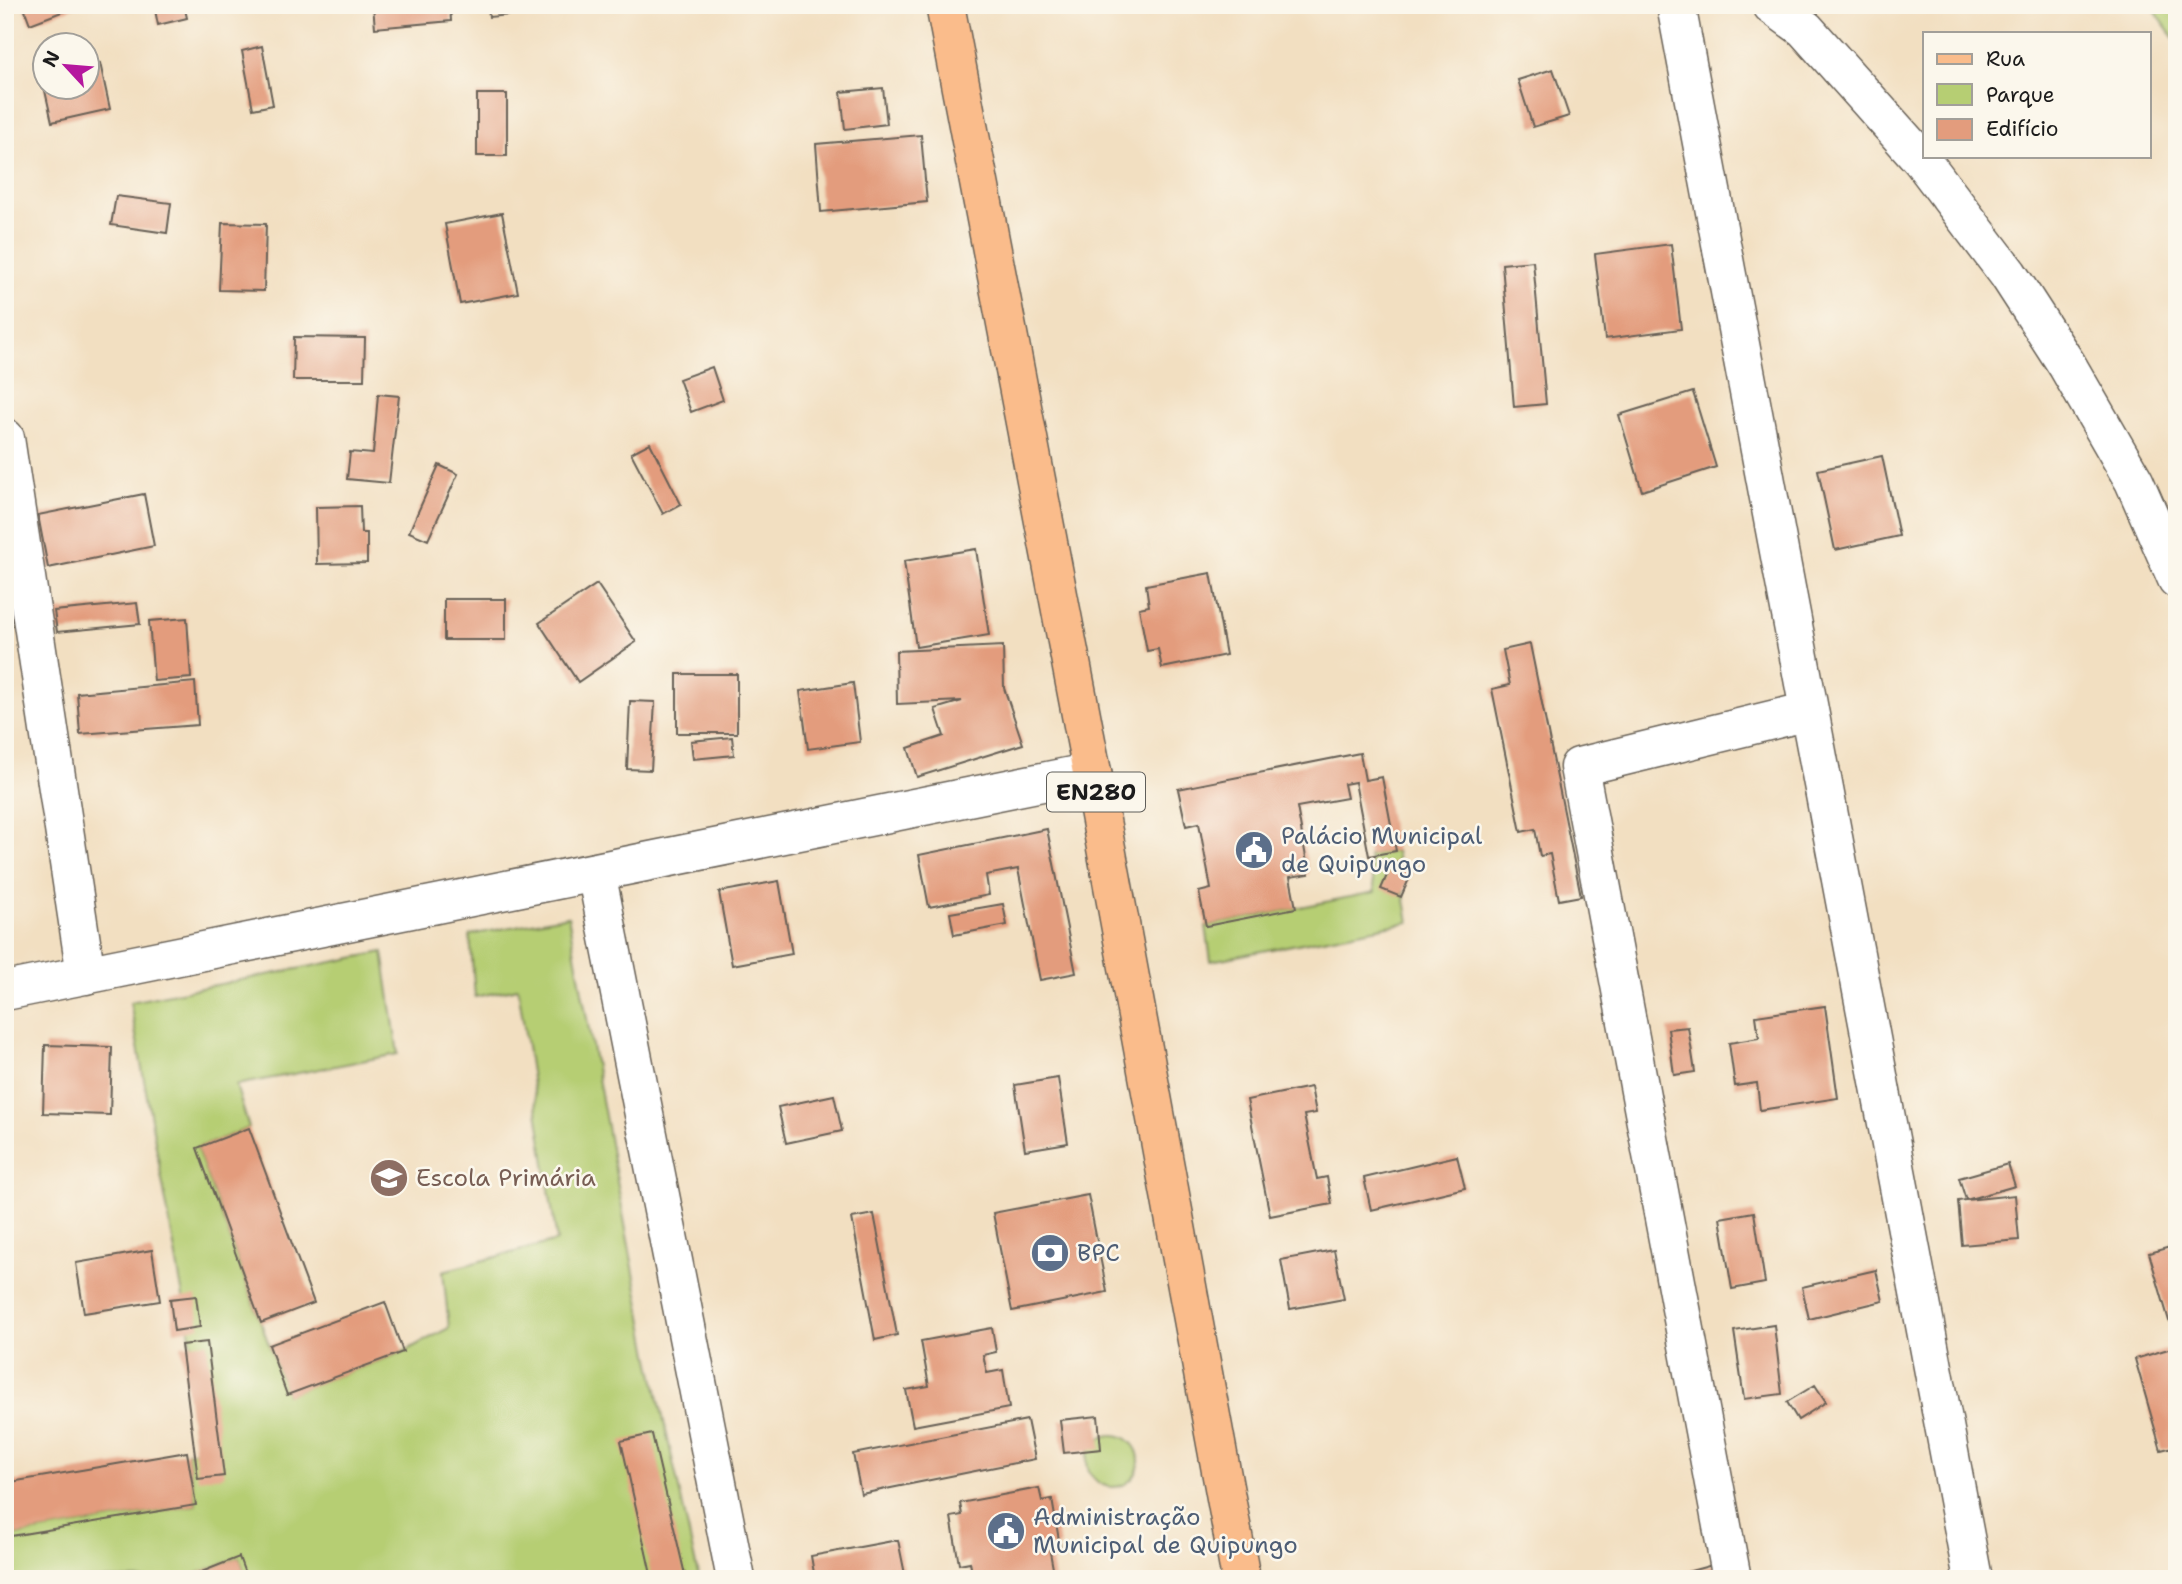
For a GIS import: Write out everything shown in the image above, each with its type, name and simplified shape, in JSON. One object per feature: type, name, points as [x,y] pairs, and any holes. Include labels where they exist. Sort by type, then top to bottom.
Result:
[{"type":"main road","name":"EN280","points":[[945,5],[1092,772],[1241,1579]]},
{"type":"street","points":[[1676,5],[1973,1579]]},
{"type":"street","points":[[1772,5],[1805,29],[1921,159],[2008,274],[2067,365],[2134,481],[2177,579]]},
{"type":"street","points":[[5,438],[86,975]]},
{"type":"street","points":[[1732,1579],[1579,766],[1809,711]]},
{"type":"street","points":[[5,991],[1092,772]]},
{"type":"street","points":[[596,872],[736,1579]]},
{"type":"green space","points":[[2151,5],[2177,5],[2177,43]]},
{"type":"green space","points":[[1396,851],[1409,922],[1211,961],[1206,926],[1375,892],[1369,856]]},
{"type":"green space","points":[[568,916],[649,1354],[699,1579],[247,1579],[239,1557],[184,1579],[5,1579],[5,1537],[196,1505],[187,1452],[210,1447],[130,1002],[383,952],[398,1054],[236,1085],[249,1128],[197,1148],[287,1394],[403,1352],[449,1328],[443,1271],[557,1241],[518,988],[475,997],[470,935]]},
{"type":"green space","points":[[1113,1435],[1132,1442],[1139,1461],[1132,1480],[1113,1487],[1094,1480],[1087,1461],[1094,1442]]},
{"type":"building","points":[[23,5],[80,5],[30,24]]},
{"type":"building","points":[[154,5],[184,5],[187,18],[158,25]]},
{"type":"building","points":[[373,5],[450,5],[451,21],[375,28]]},
{"type":"building","points":[[488,5],[581,5],[581,8],[489,17]]},
{"type":"building","points":[[262,46],[273,105],[253,109],[242,51]]},
{"type":"building","points":[[1553,69],[1569,116],[1533,127],[1518,80]]},
{"type":"building","points":[[102,72],[110,109],[52,122],[47,102],[102,102]]},
{"type":"building","points":[[883,88],[887,124],[845,129],[841,92]]},
{"type":"building","points":[[477,94],[507,94],[507,156],[477,156]]},
{"type":"building","points":[[921,135],[927,202],[821,212],[816,144]]},
{"type":"building","points":[[116,196],[171,203],[167,233],[111,225]]},
{"type":"building","points":[[502,213],[518,293],[460,304],[445,224]]},
{"type":"building","points":[[222,223],[266,224],[264,291],[219,290]]},
{"type":"building","points":[[1671,244],[1681,329],[1605,339],[1595,254]]},
{"type":"building","points":[[1533,261],[1546,404],[1514,407],[1502,264]]},
{"type":"building","points":[[294,337],[365,338],[364,380],[293,380]]},
{"type":"building","points":[[712,367],[723,400],[691,412],[679,379]]},
{"type":"building","points":[[1693,392],[1716,467],[1642,491],[1619,415]]},
{"type":"building","points":[[378,394],[399,396],[389,483],[347,479],[350,452],[373,454]]},
{"type":"building","points":[[650,443],[681,504],[663,514],[631,453]]},
{"type":"building","points":[[1882,456],[1899,536],[1835,550],[1818,470]]},
{"type":"building","points":[[439,465],[458,474],[428,540],[409,532]]},
{"type":"building","points":[[144,494],[154,546],[48,568],[38,515]]},
{"type":"building","points":[[360,506],[361,533],[367,533],[367,563],[317,564],[316,507]]},
{"type":"building","points":[[976,549],[989,635],[916,647],[904,561]]},
{"type":"building","points":[[1211,573],[1226,655],[1162,668],[1158,649],[1147,651],[1139,608],[1149,606],[1146,585]]},
{"type":"building","points":[[597,584],[636,642],[578,682],[539,623]]},
{"type":"building","points":[[444,599],[506,599],[506,640],[444,640]]},
{"type":"building","points":[[137,603],[140,624],[57,632],[54,611]]},
{"type":"building","points":[[187,618],[191,678],[154,681],[149,621]]},
{"type":"building","points":[[1530,644],[1581,896],[1559,900],[1550,854],[1540,856],[1535,829],[1521,832],[1492,689],[1510,685],[1503,650]]},
{"type":"building","points":[[1003,646],[1004,688],[1023,744],[917,777],[908,748],[944,736],[935,709],[962,701],[897,704],[896,651]]},
{"type":"building","points":[[677,674],[737,674],[737,733],[677,733]]},
{"type":"building","points":[[195,682],[198,725],[80,734],[77,693]]},
{"type":"building","points":[[853,683],[860,742],[808,749],[800,691]]},
{"type":"building","points":[[630,701],[655,702],[651,770],[627,769]]},
{"type":"building","points":[[732,737],[734,755],[693,759],[691,741]]},
{"type":"building","name":"Palácio Municipal de Quipungo","points":[[1360,753],[1365,780],[1382,777],[1396,851],[1369,856],[1355,782],[1344,784],[1347,798],[1297,807],[1309,874],[1290,877],[1296,908],[1206,926],[1199,892],[1211,889],[1199,823],[1186,826],[1178,789]]},
{"type":"building","points":[[1047,829],[1076,973],[1040,980],[1018,869],[986,875],[989,895],[929,907],[919,855]]},
{"type":"building","points":[[1393,861],[1413,870],[1401,897],[1381,889]]},
{"type":"building","points":[[779,881],[792,954],[732,965],[719,892]]},
{"type":"building","points":[[1003,904],[1007,925],[954,935],[950,913]]},
{"type":"building","points":[[1825,1006],[1838,1098],[1760,1110],[1757,1083],[1735,1086],[1729,1043],[1759,1038],[1756,1016]]},
{"type":"building","points":[[1688,1027],[1695,1072],[1674,1075],[1668,1029]]},
{"type":"building","points":[[45,1045],[112,1047],[110,1115],[43,1113]]},
{"type":"building","points":[[1058,1078],[1068,1143],[1025,1150],[1015,1085]]},
{"type":"building","points":[[1311,1087],[1316,1113],[1304,1115],[1317,1179],[1327,1177],[1332,1204],[1270,1216],[1247,1100]]},
{"type":"building","points":[[834,1095],[842,1131],[786,1143],[778,1107]]},
{"type":"building","points":[[249,1128],[314,1303],[261,1323],[197,1148]]},
{"type":"building","points":[[1457,1156],[1465,1188],[1371,1210],[1364,1178]]},
{"type":"building","points":[[2008,1164],[2015,1186],[1966,1200],[1959,1178]]},
{"type":"building","name":"BPC","points":[[1088,1195],[1107,1292],[1012,1311],[993,1213]]},
{"type":"building","points":[[2015,1195],[2019,1240],[1962,1245],[1958,1201]]},
{"type":"building","points":[[1754,1212],[1765,1283],[1732,1289],[1720,1218]]},
{"type":"building","points":[[874,1214],[897,1335],[875,1340],[852,1218]]},
{"type":"building","points":[[2177,1245],[2177,1318],[2169,1321],[2149,1253]]},
{"type":"building","points":[[152,1250],[160,1301],[84,1313],[76,1263]]},
{"type":"building","points":[[1334,1250],[1344,1299],[1290,1309],[1281,1260]]},
{"type":"building","points":[[1876,1270],[1883,1301],[1809,1319],[1802,1287]]},
{"type":"building","points":[[196,1296],[200,1327],[174,1331],[170,1299]]},
{"type":"building","points":[[385,1302],[403,1352],[287,1395],[269,1345]]},
{"type":"building","points":[[1774,1325],[1782,1394],[1744,1399],[1734,1331]]},
{"type":"building","points":[[992,1328],[996,1352],[983,1355],[987,1373],[1003,1370],[1009,1408],[913,1426],[906,1390],[929,1386],[921,1341]]},
{"type":"building","points":[[207,1342],[224,1476],[198,1479],[181,1345]]},
{"type":"building","points":[[2175,1347],[2177,1446],[2161,1450],[2135,1359]]},
{"type":"building","points":[[1815,1385],[1826,1402],[1798,1420],[1787,1402]]},
{"type":"building","points":[[1098,1416],[1101,1449],[1064,1453],[1060,1420]]},
{"type":"building","points":[[1027,1420],[1035,1459],[861,1494],[853,1454]]},
{"type":"building","points":[[652,1434],[686,1579],[652,1579],[621,1441]]},
{"type":"building","points":[[187,1452],[196,1505],[5,1537],[5,1483]]},
{"type":"building","name":"Administração Municipal de Quipungo","points":[[1039,1488],[1042,1501],[1052,1499],[1060,1546],[1049,1547],[1055,1579],[973,1579],[970,1562],[959,1564],[951,1517],[962,1515],[960,1503]]},
{"type":"building","points":[[898,1540],[906,1579],[815,1579],[811,1556]]},
{"type":"building","points":[[239,1557],[247,1579],[184,1579]]},
{"type":"building","points":[[1727,1561],[1732,1579],[1665,1579],[1665,1578]]},
{"type":"place","name":"Palácio Municipal de Quipungo","points":[[1254,850]]},
{"type":"place","name":"Escola Primária","points":[[389,1178]]},
{"type":"place","name":"BPC","points":[[1050,1253]]},
{"type":"place","name":"Administração Municipal de Quipungo","points":[[1006,1531]]}]
